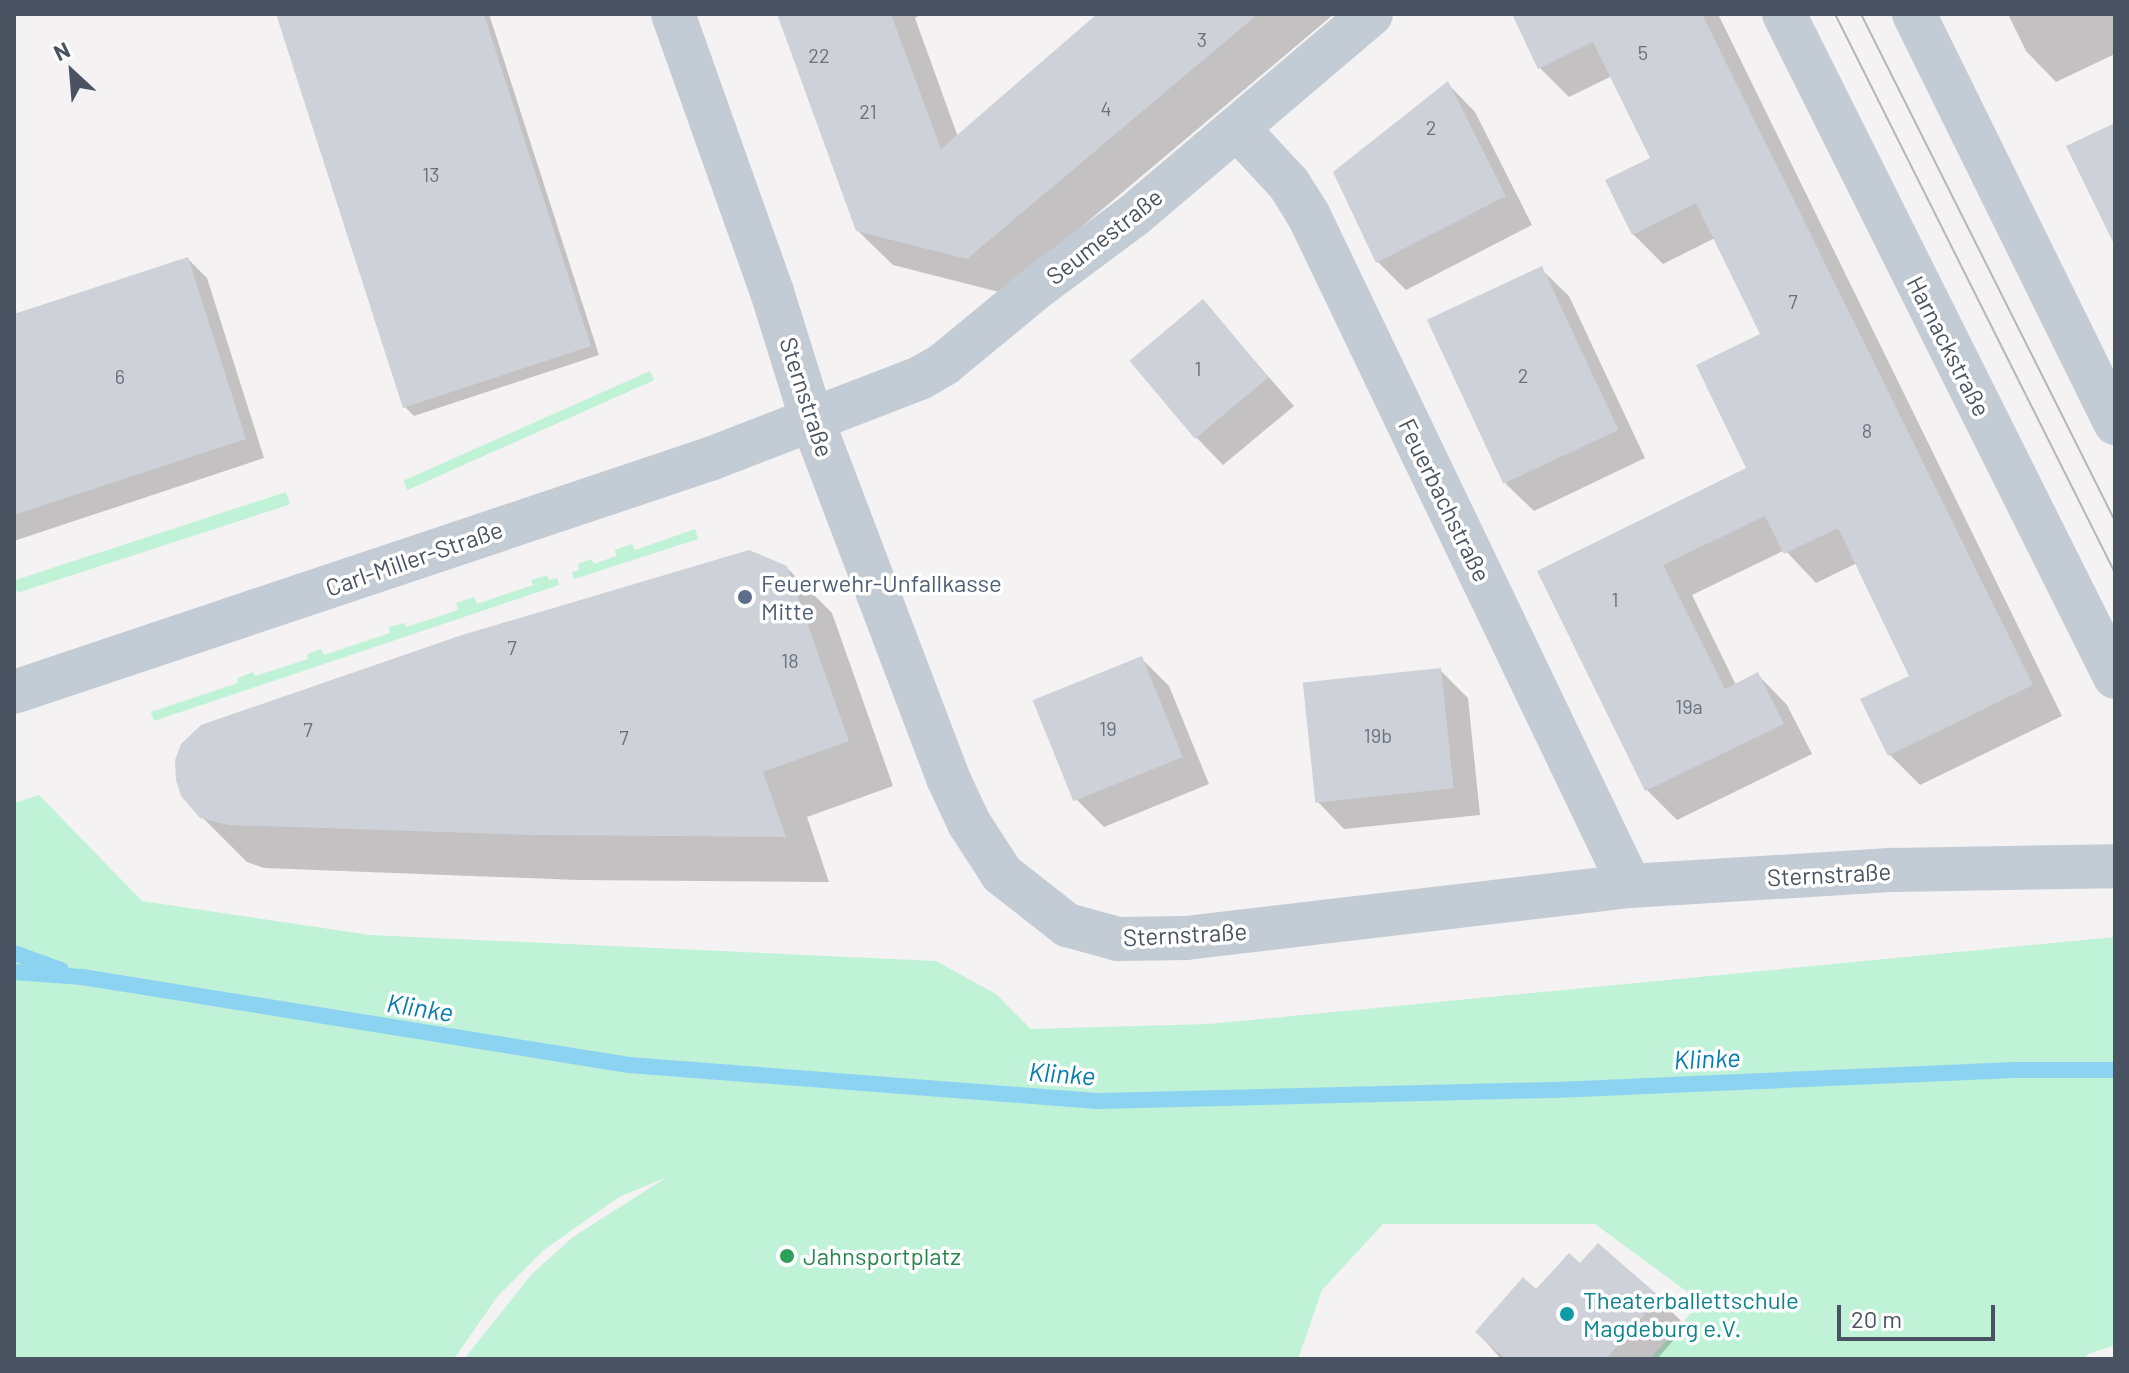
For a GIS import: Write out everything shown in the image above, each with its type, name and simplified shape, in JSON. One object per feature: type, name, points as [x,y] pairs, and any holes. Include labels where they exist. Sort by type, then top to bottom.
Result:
[{"type":"street","name":"Sternstraße","points":[[673,14],[772,292],[811,417],[924,718],[969,823],[1002,874],[1067,925],[1118,939],[1186,938],[1630,886],[1895,870],[2115,866]]},
{"type":"street","name":"Seumestraße","points":[[811,417],[920,378],[944,364],[1040,285],[1098,244],[1371,14]]},
{"type":"street","name":"Harnackstraße","points":[[1784,14],[2115,677]]},
{"type":"street","points":[[1914,14],[2102,368],[2115,423]]},
{"type":"street","name":"Feuerbachstraße","points":[[1238,129],[1289,184],[1308,214],[1630,886]]},
{"type":"street","name":"Carl-Miller-Straße","points":[[14,692],[710,459],[811,417]]},
{"type":"green space","points":[[650,371],[654,380],[407,490],[403,481]]},
{"type":"green space","points":[[286,492],[290,504],[17,593],[14,580]]},
{"type":"green space","points":[[695,529],[698,539],[574,579],[572,572],[579,570],[578,564],[591,559],[594,564],[616,556],[615,550],[632,544],[635,550]]},
{"type":"green space","points":[[547,575],[549,580],[557,578],[559,585],[154,721],[151,712],[238,683],[238,678],[253,672],[255,676],[308,659],[307,654],[321,649],[324,655],[390,633],[389,627],[404,623],[406,627],[458,610],[456,603],[474,597],[477,604],[533,585],[531,580]]},
{"type":"green space","points":[[39,795],[142,901],[370,935],[936,961],[996,994],[1031,1029],[1209,1024],[2115,937],[2115,1345],[2088,1354],[2084,1359],[1650,1359],[1701,1302],[1595,1224],[1383,1224],[1322,1290],[1298,1359],[464,1359],[532,1274],[573,1237],[667,1177],[619,1197],[545,1249],[497,1297],[454,1359],[14,1359],[14,803]]},
{"type":"building","points":[[276,14],[484,14],[591,346],[403,408]]},
{"type":"building","points":[[777,14],[891,14],[941,149],[1097,14],[1258,14],[967,259],[856,231]]},
{"type":"building","points":[[1512,14],[1702,14],[2033,685],[1888,756],[1860,699],[1909,676],[1838,528],[1784,554],[1765,516],[1663,565],[1725,689],[1758,672],[1784,724],[1645,791],[1537,571],[1746,468],[1696,365],[1760,334],[1696,203],[1632,235],[1605,180],[1650,158],[1593,42],[1538,69]]},
{"type":"building","points":[[1448,81],[1506,196],[1376,263],[1333,172]]},
{"type":"building","points":[[2115,123],[2115,246],[2066,146]]},
{"type":"building","points":[[188,257],[246,439],[14,515],[14,314]]},
{"type":"building","points":[[1542,266],[1618,430],[1503,484],[1427,320]]},
{"type":"building","points":[[1203,299],[1269,377],[1195,439],[1129,361]]},
{"type":"building","points":[[749,550],[787,566],[849,741],[763,772],[786,837],[532,835],[228,825],[200,818],[181,796],[175,760],[181,744],[201,725],[462,635]]},
{"type":"building","points":[[1142,656],[1183,757],[1073,801],[1033,700]]},
{"type":"building","points":[[1441,668],[1454,788],[1315,803],[1303,683]]},
{"type":"building","name":"Theaterballettschule Magdeburg e.V.","points":[[1598,1243],[1660,1297],[1606,1359],[1506,1359],[1475,1332],[1523,1277],[1536,1289],[1569,1253],[1580,1263]]},
{"type":"waterway","points":[[14,953],[61,970]]},
{"type":"waterway","name":"Klinke","points":[[14,972],[82,977],[629,1065],[1100,1101],[1556,1090],[2015,1070],[2115,1070]]},
{"type":"tram line","points":[[1835,14],[2115,573]]},
{"type":"tram line","points":[[1861,14],[2115,521]]},
{"type":"place","name":"Feuerwehr-Unfallkasse Mitte","points":[[745,597]]},
{"type":"place","name":"Jahnsportplatz","points":[[787,1256]]},
{"type":"place","name":"Theaterballettschule Magdeburg e.V.","points":[[1567,1314]]}]
